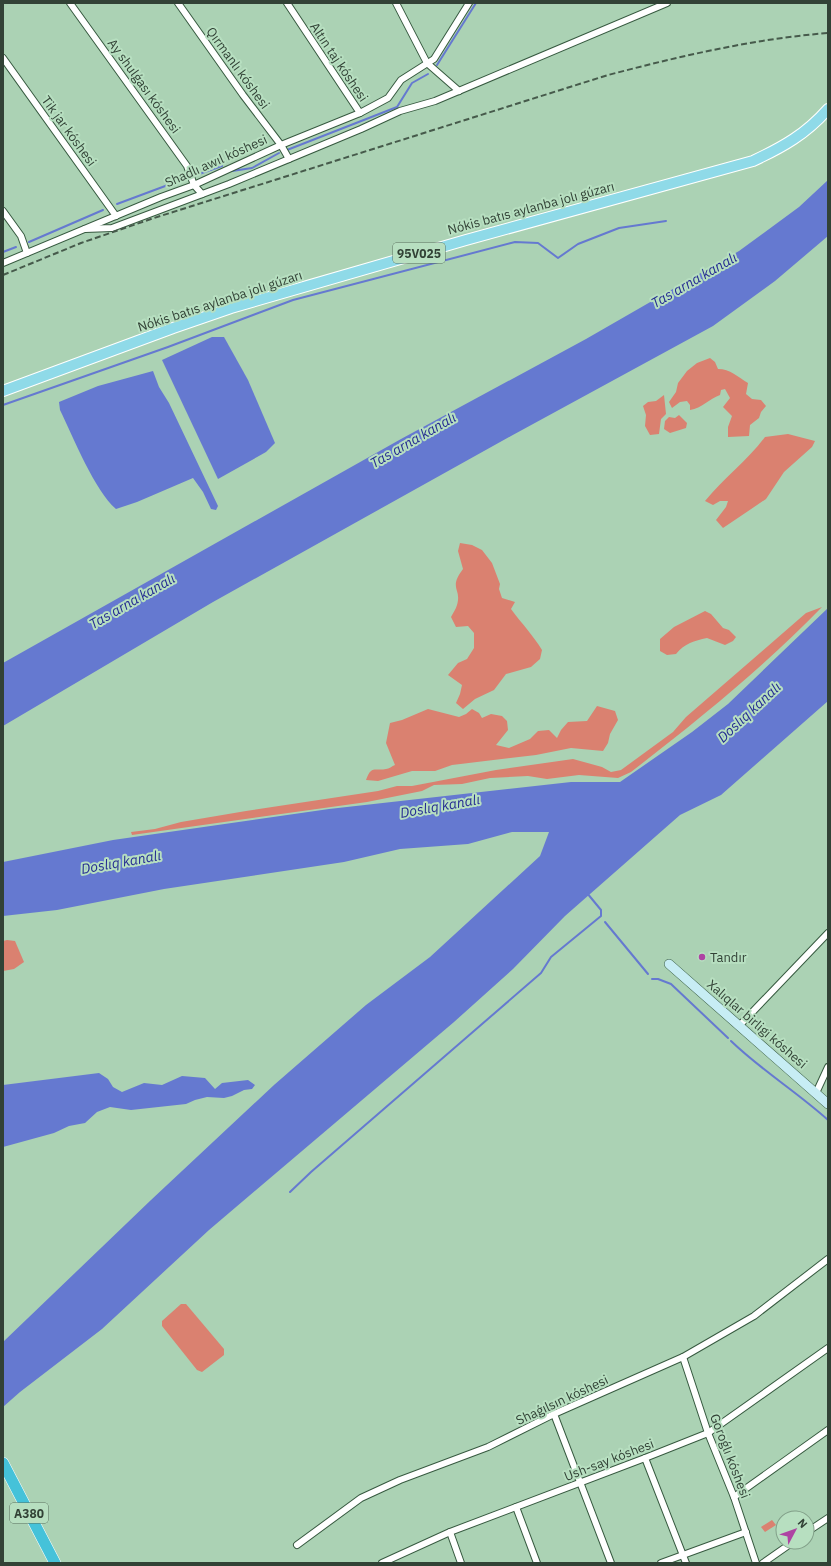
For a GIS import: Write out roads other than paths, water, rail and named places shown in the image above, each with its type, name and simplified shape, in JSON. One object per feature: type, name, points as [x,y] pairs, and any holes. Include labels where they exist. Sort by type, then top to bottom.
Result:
[{"type":"highway","name":"A380","points":[[3,1463],[55,1563]]},
{"type":"main road","name":"Nókis batıs aylanba jolı gúzarı","points":[[3,391],[231,308],[466,240],[753,161],[786,145],[808,129],[828,109]]},
{"type":"street","name":"Ay shulǵası kóshesi","points":[[70,3],[188,166],[194,185]]},
{"type":"street","name":"Qırmanlı kóshesi","points":[[178,3],[243,95],[281,145],[288,159]]},
{"type":"street","name":"Altın taj kóshesi","points":[[287,3],[360,113]]},
{"type":"street","points":[[396,3],[427,63],[459,91]]},
{"type":"street","name":"Shadlı awıl kóshesi","points":[[3,263],[194,185],[281,145],[360,113],[388,98],[401,80],[434,59],[469,3]]},
{"type":"street","points":[[85,229],[112,228],[202,194],[361,129],[400,111],[435,101],[667,3]]},
{"type":"street","name":"Tik jar kóshesi","points":[[3,58],[116,216]]},
{"type":"street","points":[[194,185],[202,194]]},
{"type":"street","points":[[3,210],[22,236],[27,253]]},
{"type":"street","points":[[739,1026],[828,933]]},
{"type":"street","name":"Xalıqlar birligi kóshesi","points":[[669,964],[828,1104]]},
{"type":"street","points":[[816,1093],[828,1067]]},
{"type":"street","name":"Shaǵılsın kóshesi","points":[[297,1545],[362,1498],[400,1480],[488,1447],[554,1414],[683,1357],[754,1316],[828,1259]]},
{"type":"street","name":"Ush-say kóshesi","points":[[382,1563],[450,1532],[708,1433],[828,1348]]},
{"type":"street","name":"Goroǵlı kóshesi","points":[[683,1357],[708,1433],[734,1497],[756,1563]]},
{"type":"street","points":[[554,1414],[611,1563]]},
{"type":"street","points":[[734,1497],[828,1430]]},
{"type":"street","points":[[645,1458],[686,1563]]},
{"type":"street","points":[[516,1507],[537,1563]]},
{"type":"street","points":[[815,1527],[828,1518]]},
{"type":"street","points":[[450,1532],[461,1563]]},
{"type":"street","points":[[661,1563],[746,1532]]},
{"type":"street","points":[[762,1563],[781,1550]]},
{"type":"water","name":"Tas arna kanalı","points":[[828,180],[828,236],[775,281],[713,326],[511,436],[213,602],[3,726],[3,663],[401,439],[586,339],[739,251],[799,207]]},
{"type":"water","points":[[212,337],[224,337],[248,380],[275,443],[266,452],[218,479],[162,360]]},
{"type":"water","points":[[153,371],[159,387],[169,403],[218,506],[216,510],[211,509],[203,492],[193,478],[137,502],[116,509],[108,501],[92,477],[60,410],[59,402],[98,386]]},
{"type":"water","name":"Doslıq kanalı","points":[[828,608],[828,701],[721,795],[680,815],[565,916],[513,969],[454,1022],[209,1230],[102,1329],[20,1392],[3,1407],[3,1342],[274,1085],[366,1005],[430,957],[540,856],[549,832],[512,832],[468,844],[400,849],[344,862],[164,889],[57,910],[3,916],[3,862],[113,840],[329,809],[571,782],[620,782],[692,732],[728,704]]},
{"type":"water","points":[[99,1073],[108,1079],[113,1087],[122,1092],[144,1083],[162,1085],[182,1076],[205,1078],[215,1089],[222,1083],[248,1080],[255,1085],[252,1089],[244,1090],[232,1096],[224,1098],[207,1097],[186,1104],[131,1110],[110,1107],[97,1112],[85,1123],[69,1126],[54,1133],[3,1147],[3,1085]]},
{"type":"waterway","points":[[437,65],[476,3]]},
{"type":"waterway","points":[[287,150],[397,107],[412,83],[428,74]]},
{"type":"waterway","points":[[232,171],[252,168],[279,153]]},
{"type":"waterway","points":[[199,174],[222,166]]},
{"type":"waterway","points":[[117,204],[184,179]]},
{"type":"waterway","points":[[29,242],[103,210]]},
{"type":"waterway","points":[[3,405],[168,347],[293,300],[515,242],[538,243],[558,258],[578,244],[619,228],[666,221]]},
{"type":"waterway","points":[[3,252],[16,247]]},
{"type":"waterway","points":[[290,1192],[311,1172],[541,973],[551,957],[601,916],[601,910],[587,893]]},
{"type":"waterway","points":[[605,922],[648,974]]},
{"type":"waterway","points":[[652,979],[658,979],[671,984],[728,1038]]},
{"type":"waterway","points":[[731,1041],[754,1062],[828,1120]]},
{"type":"railway","points":[[3,275],[81,243],[154,218],[608,75],[717,49],[772,39],[828,33]]},
{"type":"place","name":"Tandır","points":[[702,957]]}]
